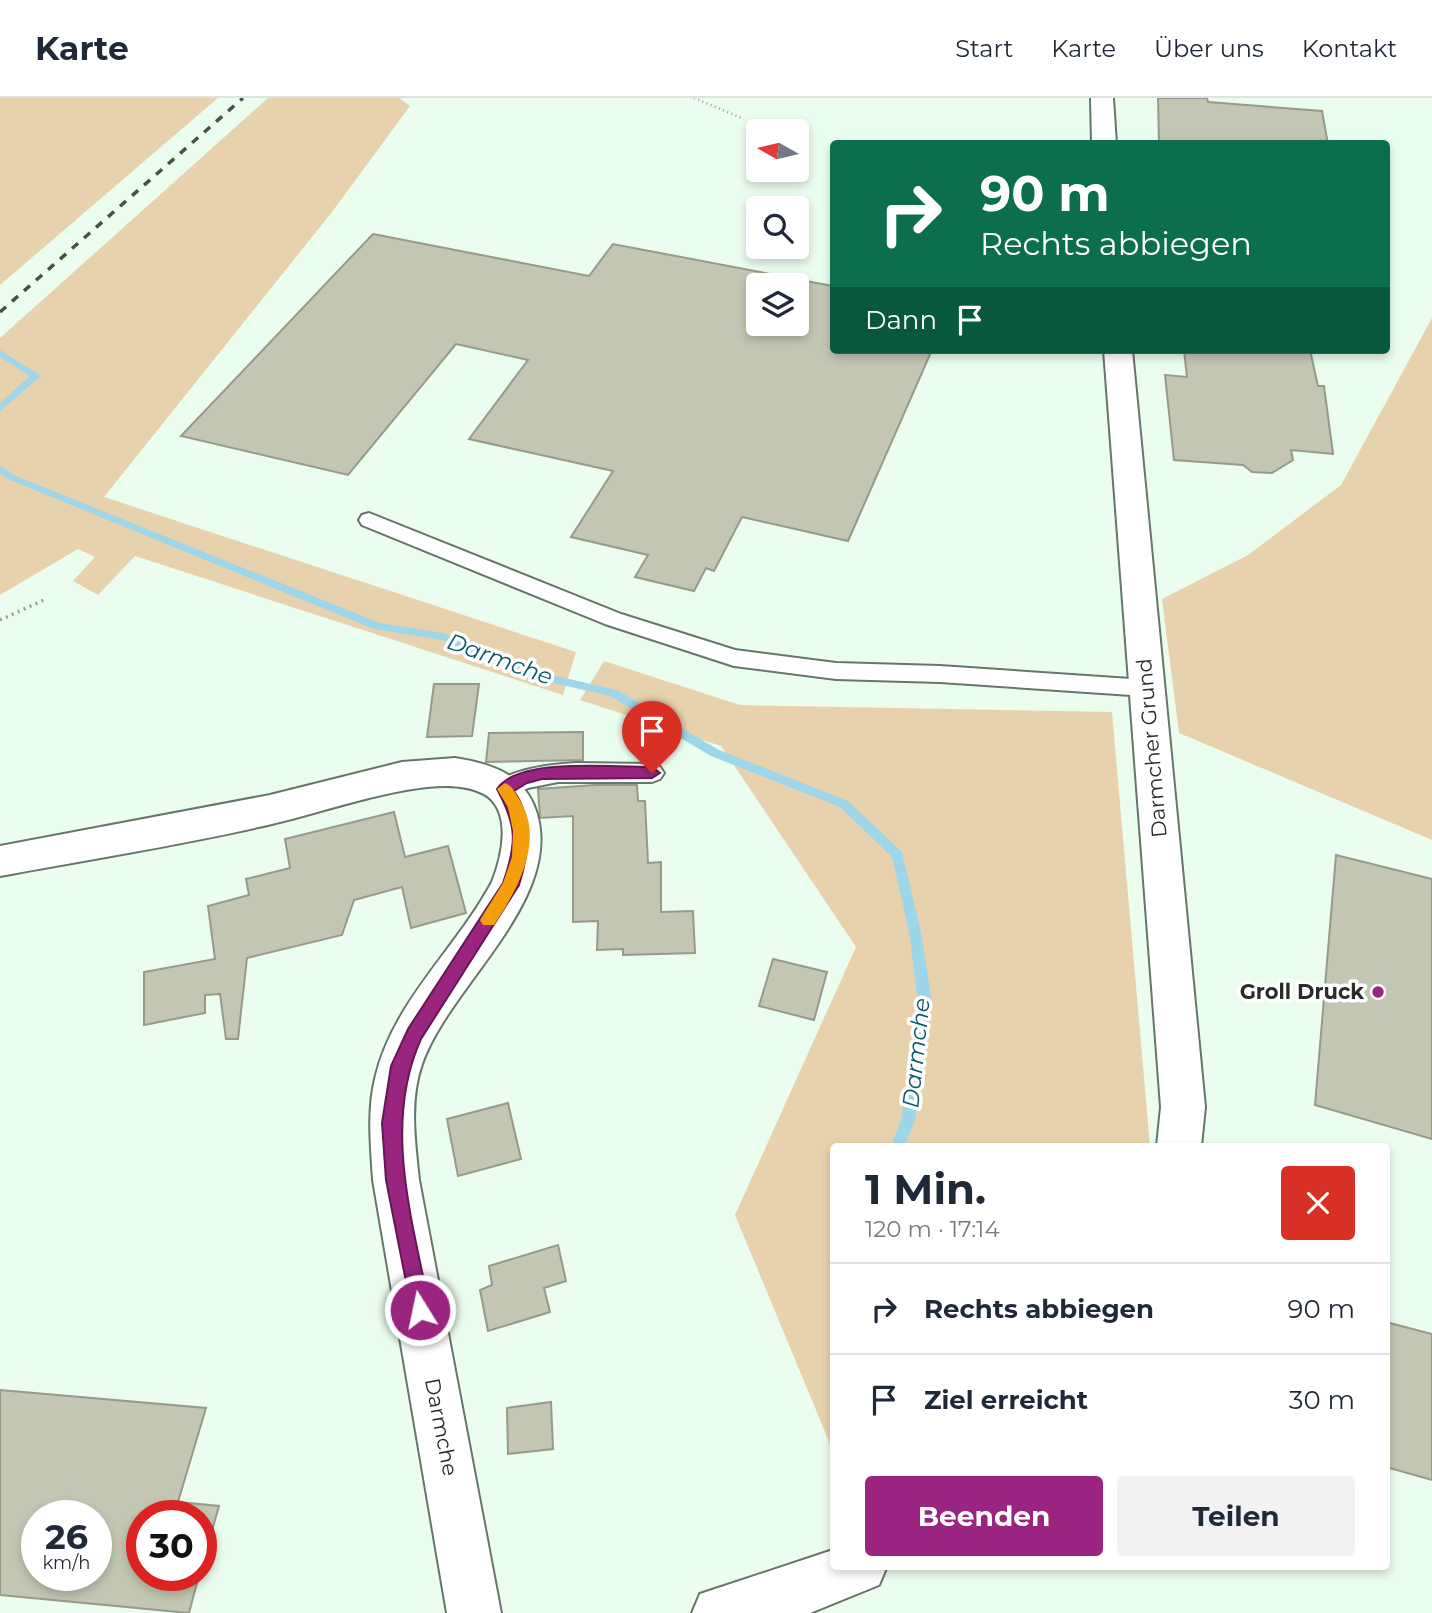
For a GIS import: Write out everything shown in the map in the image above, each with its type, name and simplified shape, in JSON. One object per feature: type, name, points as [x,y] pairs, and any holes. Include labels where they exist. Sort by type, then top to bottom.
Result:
[{"type":"street","points":[[1102,98],[1104,140]]},
{"type":"street","name":"Darmcher Grund","points":[[1118,354],[1183,1107],[1179,1143]]},
{"type":"street","points":[[0,861],[274,810],[399,778],[444,773],[475,776],[504,789]]},
{"type":"street","name":"Darmche","points":[[474,1613],[396,1180],[391,1123],[400,1066],[414,1034],[511,885],[520,857],[521,831],[516,806],[504,789]]},
{"type":"street","points":[[719,1613],[817,1584],[850,1570]]},
{"type":"lane","points":[[369,520],[613,619],[734,658],[836,671],[940,674],[1146,688]]},
{"type":"lane","points":[[504,789],[522,779],[542,774],[652,773]]},
{"type":"path","points":[[694,98],[744,119]]},
{"type":"path","points":[[0,620],[46,600]]},
{"type":"shaded area","points":[[0,98],[218,98],[0,285]]},
{"type":"shaded area","points":[[268,98],[399,98],[410,106],[332,212],[104,497],[576,652],[563,695],[135,556],[98,595],[73,581],[95,557],[78,549],[0,595],[0,338]]},
{"type":"shaded area","points":[[1432,318],[1432,840],[1179,733],[1162,599],[1248,555],[1341,485]]},
{"type":"shaded area","points":[[604,661],[740,705],[1112,712],[1150,1143],[830,1143],[830,1444],[735,1215],[856,947],[721,746],[580,700]]},
{"type":"building","points":[[1158,98],[1207,98],[1208,102],[1322,111],[1327,140],[1159,140]]},
{"type":"building","points":[[373,234],[589,276],[613,244],[765,273],[746,273],[746,336],[809,336],[809,281],[830,285],[830,354],[930,354],[848,541],[742,517],[714,571],[706,568],[694,591],[635,577],[648,555],[571,537],[613,471],[469,439],[528,360],[456,344],[348,475],[181,436]]},
{"type":"building","points":[[1184,354],[1311,354],[1318,386],[1324,386],[1333,454],[1291,450],[1293,460],[1272,473],[1252,472],[1243,465],[1174,460],[1165,375],[1187,377]]},
{"type":"building","points":[[434,684],[479,684],[472,736],[427,737]]},
{"type":"building","points":[[583,732],[583,760],[486,762],[489,733]]},
{"type":"building","points":[[637,785],[638,801],[645,801],[648,863],[661,862],[661,912],[693,911],[695,953],[623,955],[623,949],[597,950],[598,921],[573,922],[573,816],[540,818],[538,789]]},
{"type":"building","points":[[394,812],[405,857],[448,846],[466,913],[411,928],[402,887],[354,900],[342,935],[247,958],[238,1039],[226,1039],[220,994],[205,995],[205,1013],[144,1025],[144,972],[215,959],[208,906],[249,895],[246,879],[290,868],[285,839]]},
{"type":"building","name":"Groll Druck","points":[[1336,855],[1432,879],[1432,1139],[1315,1105]]},
{"type":"building","points":[[773,959],[827,972],[814,1020],[759,1006]]},
{"type":"building","points":[[508,1103],[521,1159],[458,1176],[447,1119]]},
{"type":"building","points":[[558,1245],[566,1281],[544,1288],[550,1312],[488,1331],[480,1290],[492,1285],[489,1266]]},
{"type":"building","points":[[1390,1323],[1432,1334],[1432,1480],[1390,1468]]},
{"type":"building","points":[[0,1390],[206,1408],[179,1500],[126,1500],[126,1591],[195,1591],[189,1613],[0,1595]]},
{"type":"building","points":[[551,1402],[553,1449],[508,1454],[507,1408]]},
{"type":"waterway","name":"Darmche","points":[[0,353],[36,376],[0,408]]},
{"type":"waterway","name":"Darmche","points":[[0,469],[13,478],[378,626],[444,637],[523,672],[613,693],[715,753],[844,804],[898,855],[915,932],[925,1002],[908,1120],[899,1143]]},
{"type":"railway","points":[[0,312],[243,98]]},
{"type":"slow traffic","points":[[489,920],[511,885],[520,857],[521,831],[516,806],[505,789]]},
{"type":"place","name":"Groll Druck","points":[[1378,992]]},
{"type":"route","points":[[420,1310],[396,1180],[391,1123],[400,1066],[414,1034],[511,885],[520,857],[521,831],[516,806],[504,789],[522,779],[542,774],[652,773]]}]
